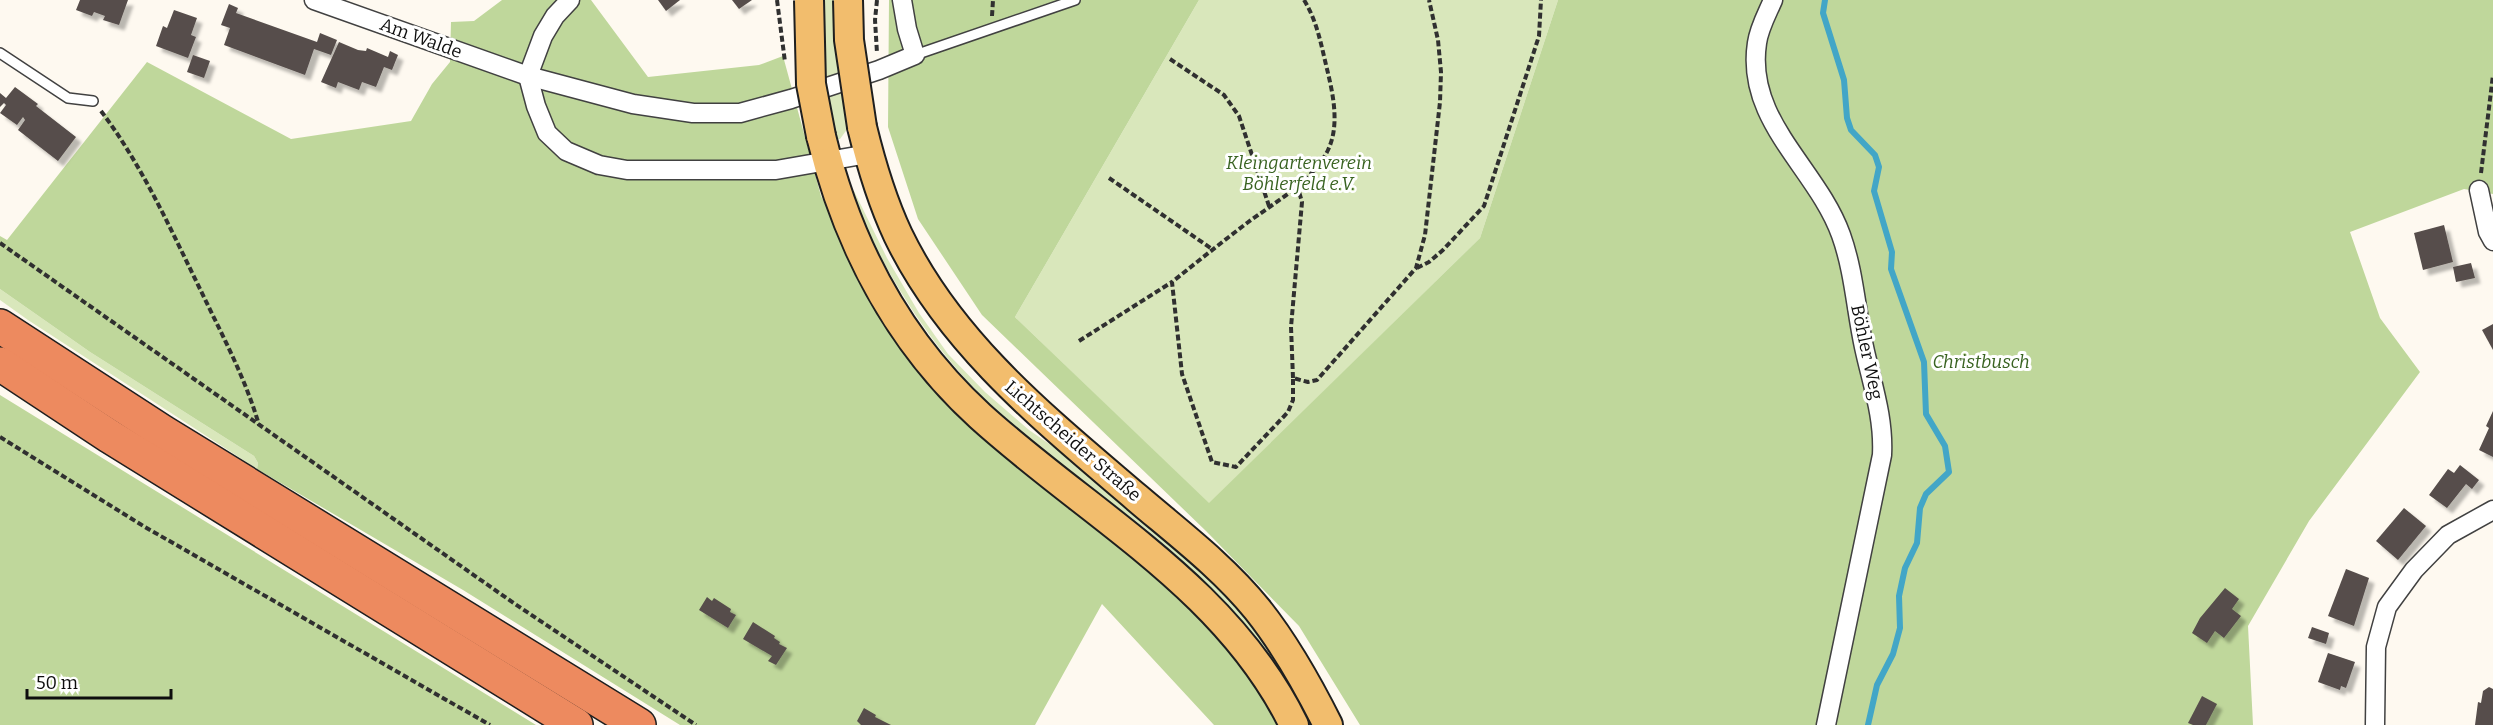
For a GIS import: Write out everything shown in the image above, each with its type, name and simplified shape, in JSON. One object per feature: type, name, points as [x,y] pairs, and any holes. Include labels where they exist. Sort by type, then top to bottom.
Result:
[{"type":"highway","points":[[0,326],[163,432],[639,725]]},
{"type":"highway","points":[[0,364],[54,401],[576,725]]},
{"type":"highway","points":[[0,386],[54,401]]},
{"type":"main road","name":"Lichtscheider Straße","points":[[809,0],[811,84],[824,149],[840,204],[866,264],[895,316],[919,348],[979,414],[1020,450],[1136,540],[1200,596],[1230,628],[1265,676],[1294,725]]},
{"type":"main road","name":"Lichtscheider Straße","points":[[848,0],[849,40],[865,141],[898,234],[924,281],[954,325],[983,360],[1020,397],[1198,549],[1257,609],[1304,678],[1328,725]]},
{"type":"street","name":"Am Walde","points":[[314,0],[528,76],[633,104],[693,113],[740,113],[791,99],[915,56]]},
{"type":"street","points":[[570,0],[555,16],[543,36],[528,76],[536,106],[547,133],[566,151],[599,165],[627,170],[776,170],[824,149],[865,141]]},
{"type":"street","points":[[902,0],[915,56]]},
{"type":"street","name":"Böhler Weg","points":[[1773,0],[1757,43],[1759,91],[1775,127],[1817,191],[1841,234],[1864,346],[1880,408],[1883,437],[1882,455],[1826,725]]},
{"type":"street","points":[[2479,190],[2488,232],[2493,241]]},
{"type":"street","points":[[2375,725],[2376,647],[2387,607],[2414,570],[2448,535],[2493,510]]},
{"type":"lane","points":[[915,56],[1075,0]]},
{"type":"lane","points":[[0,53],[68,98],[93,101]]},
{"type":"path","points":[[777,0],[786,68]]},
{"type":"path","points":[[877,0],[875,20],[879,70]]},
{"type":"path","points":[[1079,341],[1172,282],[1269,207],[1318,165],[1329,148],[1334,130],[1334,108],[1319,32],[1304,0]]},
{"type":"path","points":[[1416,268],[1425,235],[1440,102],[1439,51],[1429,0]]},
{"type":"path","points":[[1293,378],[1308,382],[1317,380],[1416,268],[1429,262],[1443,250],[1484,206],[1539,36],[1541,0]]},
{"type":"path","points":[[1170,59],[1224,95],[1239,116],[1269,207]]},
{"type":"path","points":[[2479,190],[2493,75]]},
{"type":"path","points":[[93,101],[120,136],[177,242],[240,370],[260,426]]},
{"type":"path","points":[[1109,178],[1212,249]]},
{"type":"path","points":[[1172,282],[1182,374],[1212,462],[1236,467],[1288,412],[1293,400],[1291,327],[1302,202],[1296,185]]},
{"type":"path","points":[[0,243],[524,610],[696,725]]},
{"type":"path","points":[[0,437],[145,527],[490,725]]},
{"type":"green space","points":[[502,0],[591,0],[648,77],[759,65],[783,56],[821,196],[889,333],[958,409],[1174,588],[1252,677],[1282,725],[1214,725],[1102,604],[1035,725],[680,725],[463,590],[257,469],[258,463],[254,456],[90,352],[0,289],[0,236],[7,240],[147,62],[291,139],[411,121],[432,84],[450,62],[451,22],[474,21]]},
{"type":"green space","points":[[822,0],[837,0],[848,128],[840,139],[836,139],[825,91]]},
{"type":"green space","name":"Christbusch","points":[[889,0],[1199,0],[1015,317],[1209,503],[1480,238],[1558,0],[2493,0],[2493,194],[2464,189],[2350,232],[2380,318],[2420,372],[2309,521],[2248,626],[2253,725],[1360,725],[1299,626],[1206,531],[982,315],[918,219],[888,127]]},
{"type":"green space","name":"Kleingartenverein Böhlerfeld e.V.","points":[[1199,0],[1558,0],[1480,238],[1209,504],[1015,317]]},
{"type":"green space","points":[[854,191],[887,258],[919,313],[948,354],[985,392],[1029,430],[1077,463],[1216,583],[1252,623],[1286,672],[1316,725],[1307,725],[1215,595],[1185,563],[1139,524],[1019,432],[965,379],[942,351],[901,292],[866,228],[850,193]]},
{"type":"green space","points":[[0,289],[90,352],[254,456],[258,463],[257,469],[28,320],[0,300]]},
{"type":"green space","points":[[0,395],[536,725],[0,725]]},
{"type":"building","points":[[80,0],[128,0],[119,25],[103,20],[105,16],[94,12],[92,16],[76,10]]},
{"type":"building","points":[[658,0],[680,0],[666,11]]},
{"type":"building","points":[[732,0],[752,0],[739,9]]},
{"type":"building","points":[[229,4],[238,8],[236,13],[317,42],[320,33],[337,40],[331,55],[314,49],[305,75],[224,45],[230,28],[221,25]]},
{"type":"building","points":[[174,10],[197,18],[191,35],[196,37],[188,58],[156,46],[163,26],[167,28]]},
{"type":"building","points":[[339,42],[358,50],[366,51],[367,48],[388,57],[390,51],[398,55],[392,70],[384,67],[376,87],[362,82],[359,90],[338,82],[336,88],[321,82]]},
{"type":"building","points":[[193,55],[210,61],[204,78],[187,72]]},
{"type":"building","points":[[15,87],[76,137],[58,161],[18,130],[25,120],[23,117],[17,125],[0,113],[6,105],[4,103],[0,107],[0,93],[6,98]]},
{"type":"building","points":[[2444,225],[2453,262],[2423,270],[2414,233]]},
{"type":"building","points":[[2471,263],[2475,278],[2456,282],[2453,267]]},
{"type":"building","points":[[2493,324],[2493,350],[2482,330]]},
{"type":"building","points":[[2493,411],[2493,457],[2479,450],[2489,428],[2486,426]]},
{"type":"building","points":[[2460,465],[2479,480],[2472,489],[2466,484],[2447,508],[2429,495],[2448,469],[2454,473]]},
{"type":"building","points":[[2404,508],[2426,526],[2398,560],[2376,541]]},
{"type":"building","points":[[2346,569],[2369,578],[2354,626],[2328,616]]},
{"type":"building","points":[[2225,588],[2239,599],[2232,609],[2241,616],[2224,638],[2215,631],[2207,643],[2192,633],[2200,618]]},
{"type":"building","points":[[707,597],[712,601],[714,598],[736,615],[728,628],[699,610]]},
{"type":"building","points":[[753,622],[775,636],[779,644],[787,648],[776,665],[768,661],[772,656],[743,639]]},
{"type":"building","points":[[2312,627],[2329,633],[2326,644],[2308,638]]},
{"type":"building","points":[[2328,653],[2355,662],[2346,688],[2341,686],[2340,690],[2318,682]]},
{"type":"building","points":[[2489,687],[2493,689],[2493,725],[2475,725],[2478,702],[2481,703],[2483,691]]},
{"type":"building","points":[[2202,696],[2217,704],[2206,725],[2188,723]]},
{"type":"building","points":[[864,708],[891,725],[861,725],[857,721]]},
{"type":"waterway","points":[[1825,0],[1823,13],[1844,80],[1847,118],[1851,130],[1875,155],[1879,167],[1874,191],[1892,252],[1891,269],[1924,362],[1926,414],[1945,446],[1949,472],[1926,494],[1920,508],[1917,543],[1905,568],[1899,596],[1900,628],[1893,654],[1877,685],[1868,725]]}]
